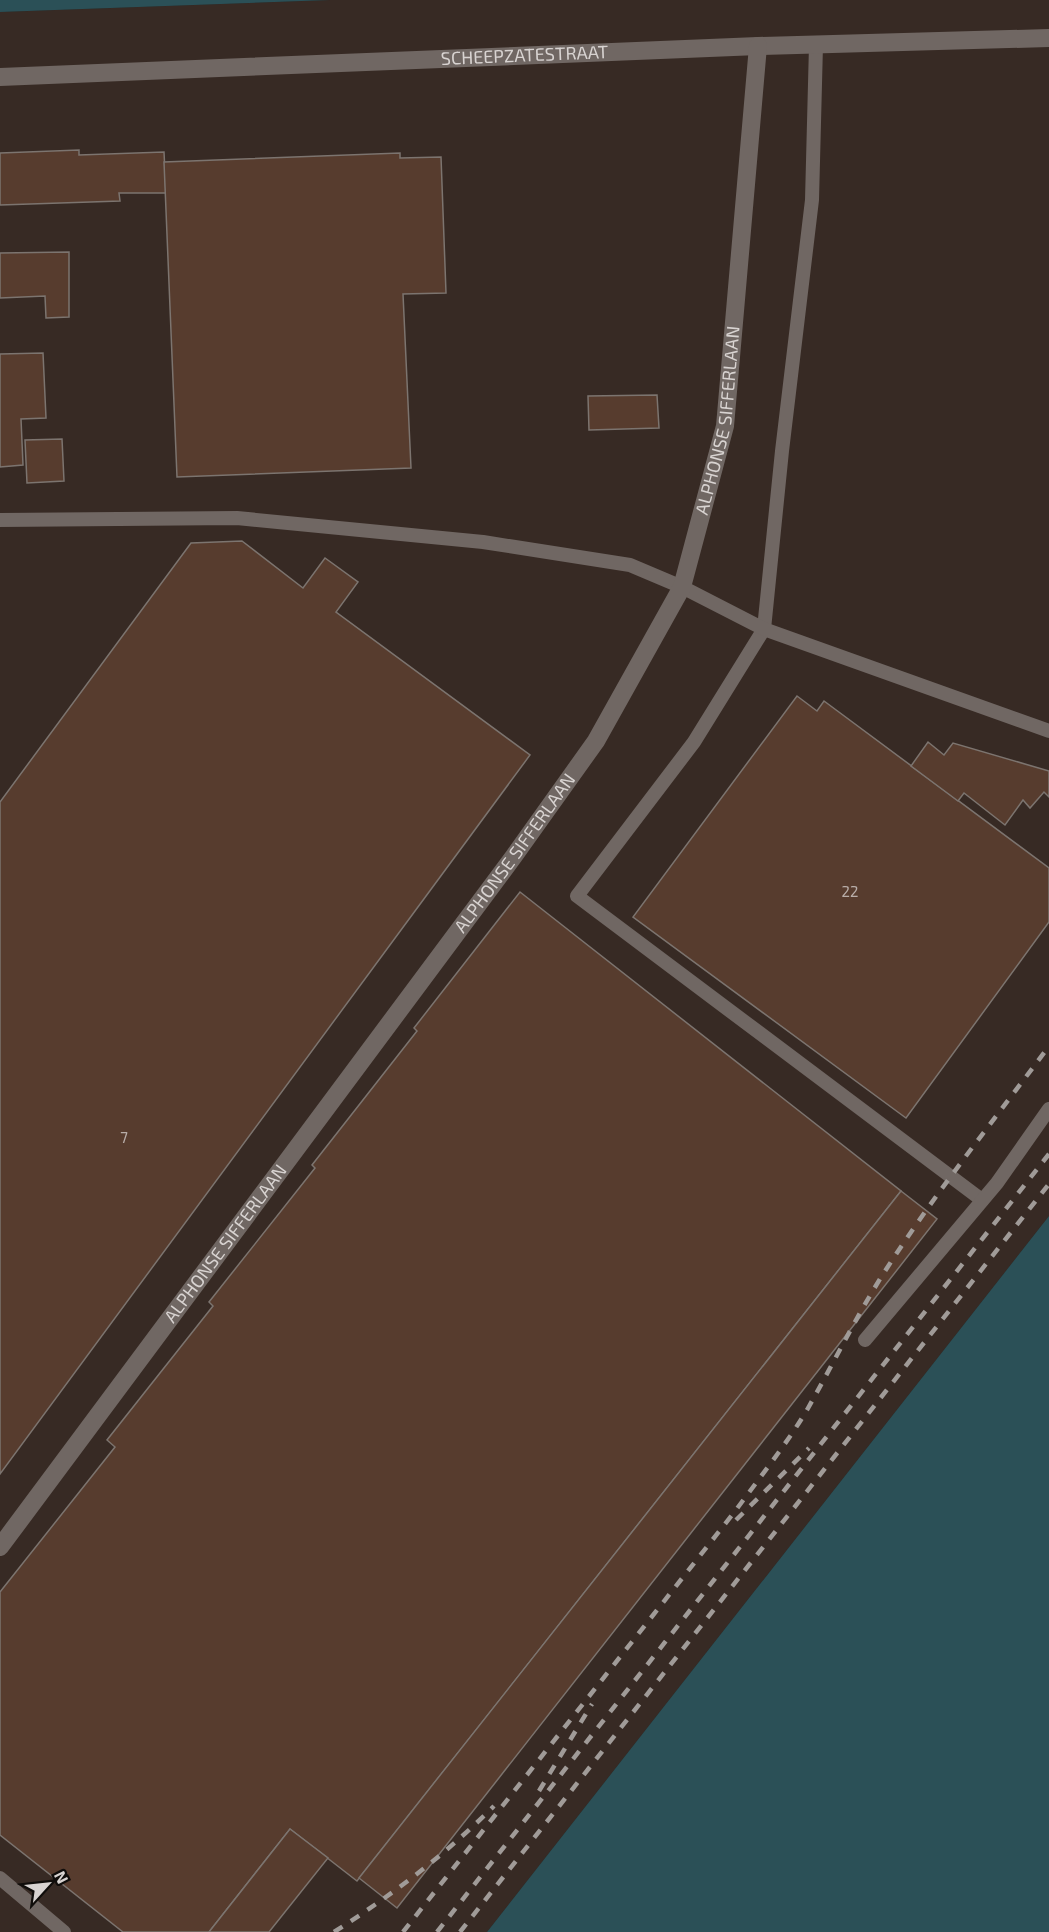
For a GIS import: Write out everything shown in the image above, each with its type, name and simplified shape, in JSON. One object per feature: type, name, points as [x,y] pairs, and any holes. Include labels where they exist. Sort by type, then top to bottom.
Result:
[{"type":"street","name":"SCHEEPZATESTRAAT","points":[[0,77],[758,46],[1049,38]]},
{"type":"street","name":"ALPHONSE SIFFERLAAN","points":[[0,1547],[535,828],[596,741],[682,587],[726,426],[758,46]]},
{"type":"lane","points":[[816,45],[812,201],[782,451],[764,629],[694,742],[577,896],[982,1200]]},
{"type":"lane","points":[[0,520],[237,518],[483,542],[630,565],[682,587],[764,629],[1049,731]]},
{"type":"lane","points":[[865,1340],[997,1184],[1049,1110]]},
{"type":"lane","points":[[0,1878],[64,1932]]},
{"type":"shaded area","points":[[330,0],[1049,0],[1049,1216],[487,1932],[0,1932],[0,12]]},
{"type":"water","points":[[0,0],[330,0],[0,12]]},
{"type":"water","points":[[1049,1216],[1049,1932],[487,1932]]},
{"type":"building","points":[[79,150],[79,155],[164,152],[166,193],[119,193],[120,201],[0,205],[0,153]]},
{"type":"building","points":[[400,153],[400,158],[441,157],[446,293],[403,294],[411,468],[177,477],[164,162]]},
{"type":"building","points":[[69,252],[69,317],[46,318],[45,296],[0,298],[0,253]]},
{"type":"building","points":[[43,353],[46,418],[21,419],[23,465],[0,467],[0,354]]},
{"type":"building","points":[[657,395],[659,428],[589,430],[588,396]]},
{"type":"building","points":[[62,439],[64,481],[27,483],[25,440]]},
{"type":"building","points":[[242,541],[303,588],[325,558],[358,582],[336,612],[530,755],[0,1474],[0,802],[191,543]]},
{"type":"building","points":[[797,696],[817,711],[824,701],[1049,868],[1049,922],[906,1118],[633,917]]},
{"type":"building","points":[[928,742],[944,755],[953,743],[1049,771],[1049,797],[1044,792],[1030,808],[1023,800],[1005,825],[964,793],[958,801],[911,766]]},
{"type":"building","points":[[520,892],[901,1191],[357,1881],[290,1829],[209,1932],[123,1932],[0,1835],[0,1592],[115,1447],[107,1440],[213,1306],[209,1302],[315,1168],[312,1165],[417,1031],[414,1028]]},
{"type":"building","points":[[901,1191],[937,1219],[397,1908],[359,1878]]},
{"type":"building","points":[[290,1829],[328,1858],[269,1932],[209,1932]]},
{"type":"railway","points":[[403,1932],[773,1461],[807,1410],[880,1279],[941,1190],[1049,1046]]},
{"type":"railway","points":[[437,1932],[1049,1154]]},
{"type":"railway","points":[[460,1932],[1049,1184]]},
{"type":"railway","points":[[736,1520],[809,1448]]},
{"type":"railway","points":[[539,1791],[592,1704]]},
{"type":"railway","points":[[334,1932],[417,1874],[494,1806]]}]
